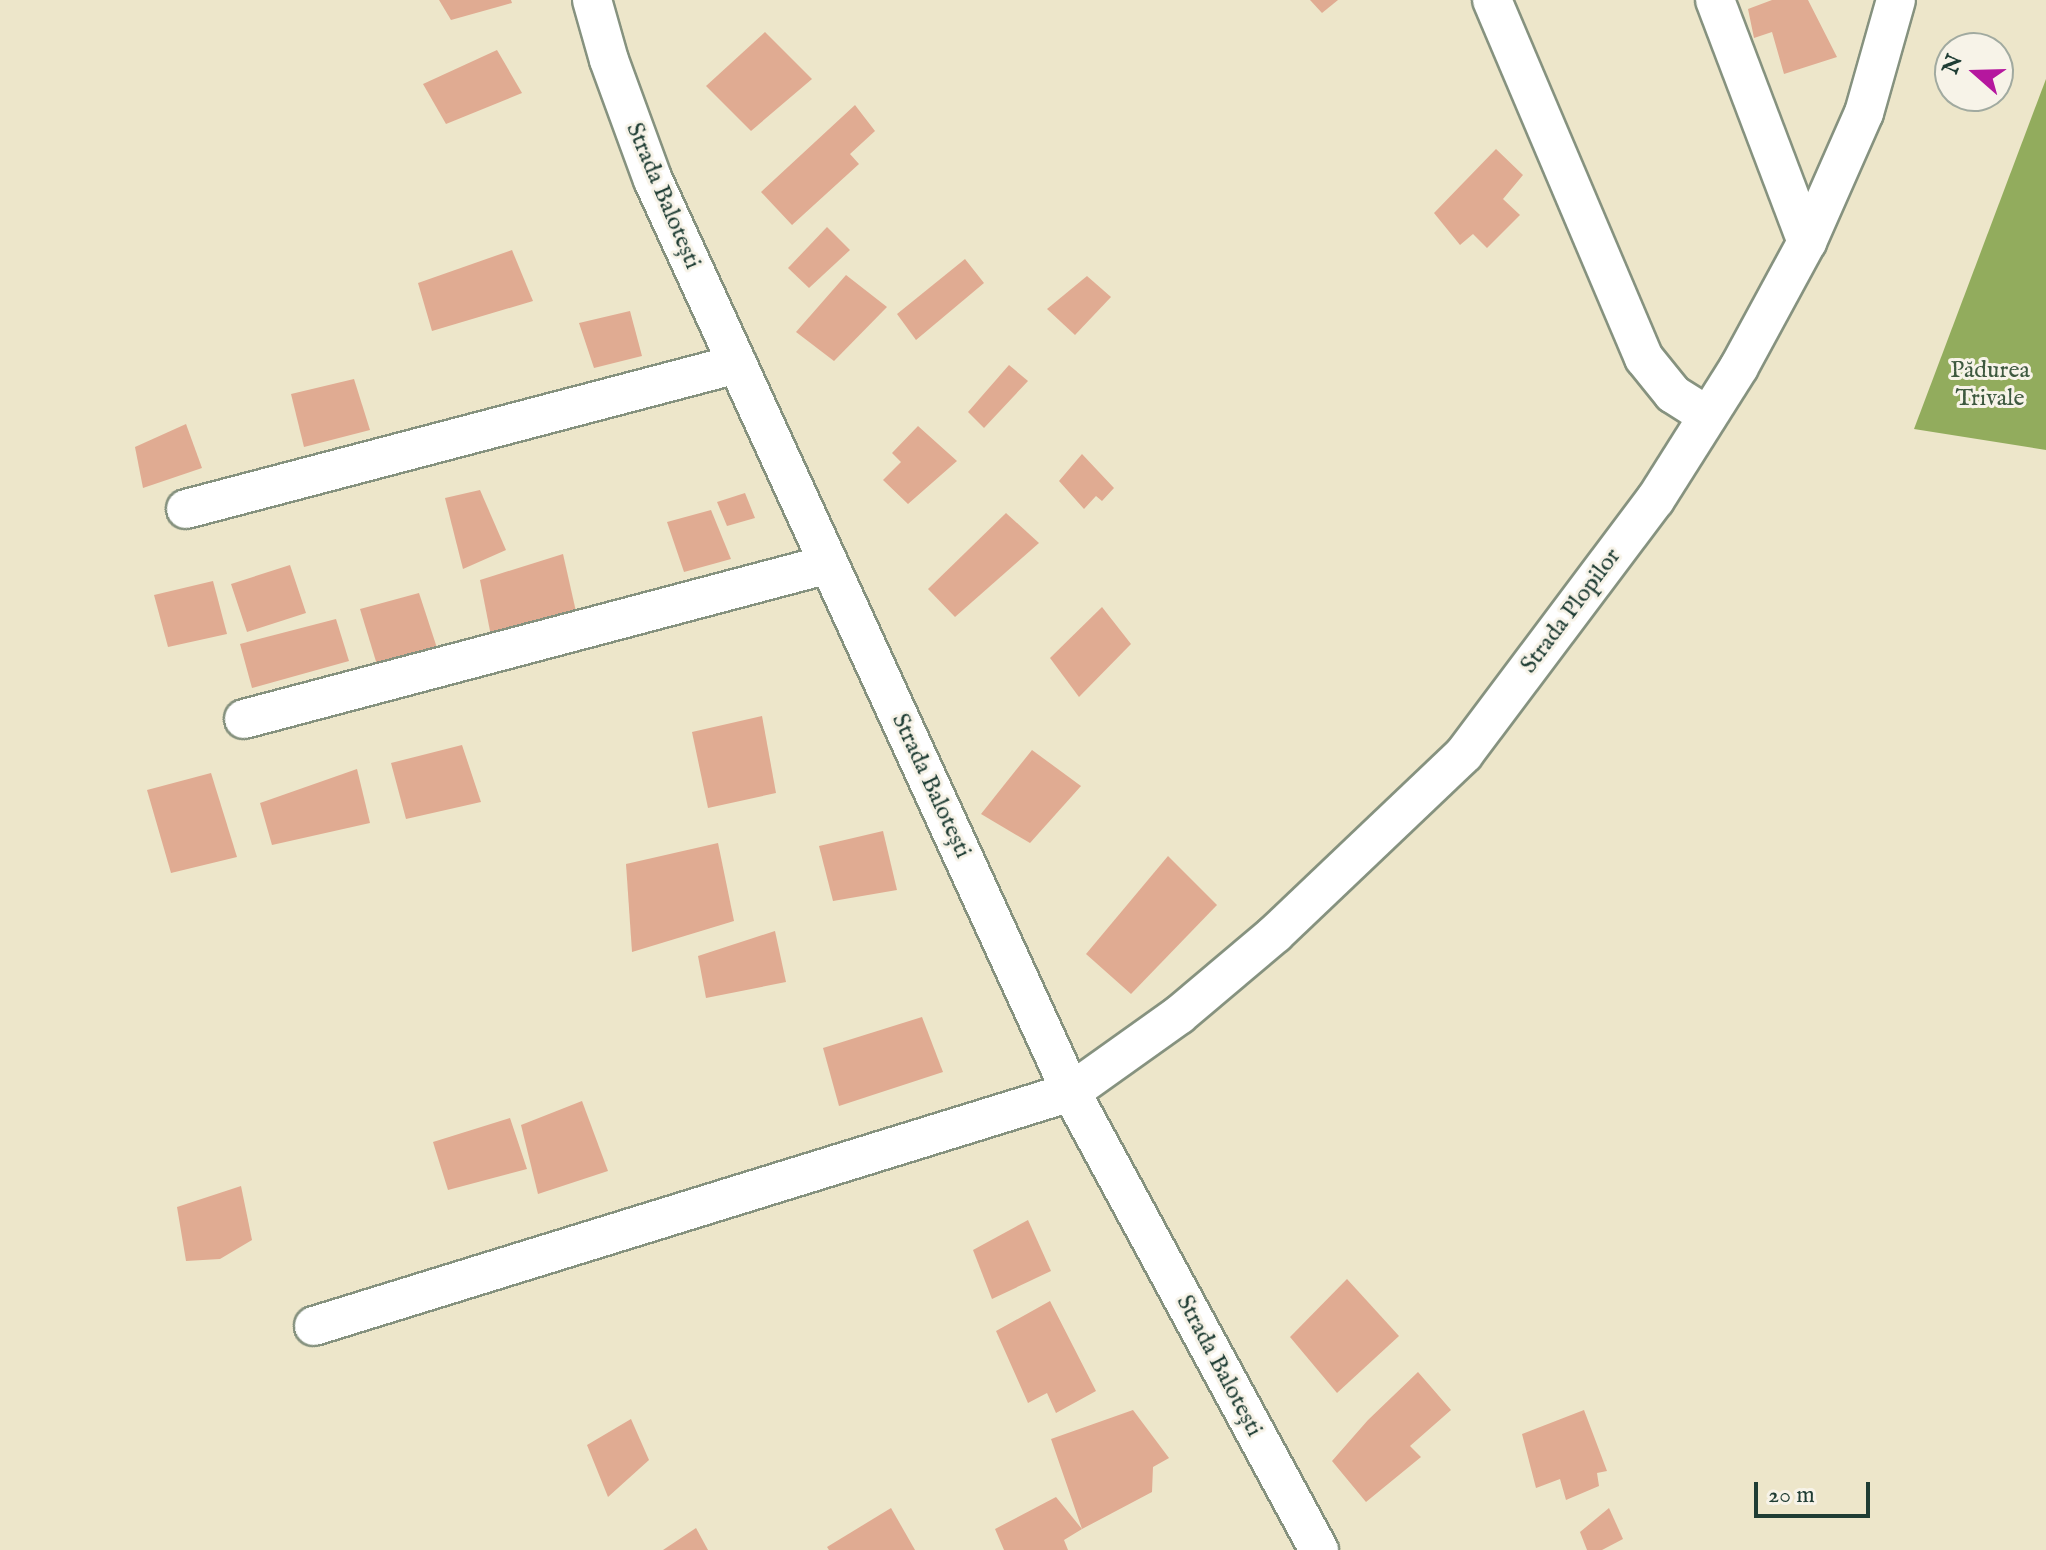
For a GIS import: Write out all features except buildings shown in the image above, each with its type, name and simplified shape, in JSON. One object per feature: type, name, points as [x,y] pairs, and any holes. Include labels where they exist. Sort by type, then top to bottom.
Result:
[{"type":"street","name":"Strada Balotești","points":[[592,0],[609,60],[653,180],[1071,1092],[1319,1550]]},
{"type":"street","points":[[1492,0],[1644,358],[1673,394],[1708,416]]},
{"type":"street","points":[[1715,0],[1807,242]]},
{"type":"street","name":"Strada Plopilor","points":[[314,1326],[1071,1092],[1179,1015],[1275,934],[1464,754],[1655,500],[1739,367],[1807,242],[1864,113],[1896,0]]},
{"type":"street","points":[[186,509],[737,364]]},
{"type":"street","points":[[244,719],[829,564]]},
{"type":"green space","name":"Pădurea Trivale","points":[[2046,79],[2046,450],[1914,429]]}]
